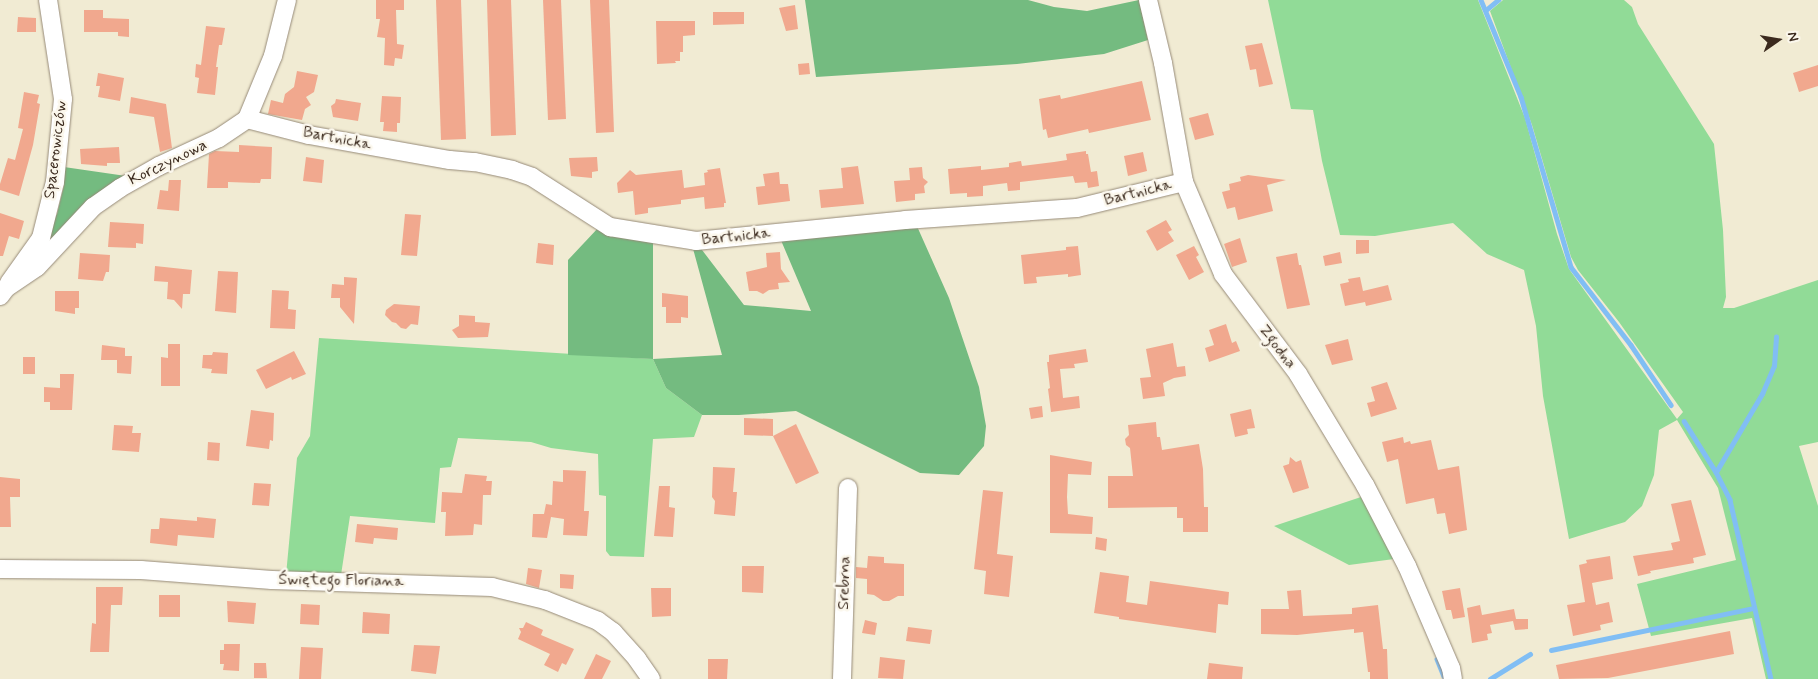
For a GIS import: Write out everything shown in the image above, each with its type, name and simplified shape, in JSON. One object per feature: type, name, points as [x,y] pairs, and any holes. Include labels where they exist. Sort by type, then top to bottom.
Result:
[{"type":"street","name":"Spacerowiczów","points":[[3,292],[15,271],[41,238],[55,182],[64,99],[48,0]]},
{"type":"street","points":[[247,118],[273,56],[287,0]]},
{"type":"street","name":"Zgodna","points":[[1148,0],[1163,63],[1184,182],[1223,274],[1298,374],[1365,485],[1408,566],[1451,668],[1453,679]]},
{"type":"street","name":"Korczynowa","points":[[3,292],[38,267],[93,207],[120,188],[159,166],[219,138],[247,118]]},
{"type":"street","name":"Bartnicka","points":[[247,118],[309,135],[512,170],[532,177],[610,227],[696,242],[905,220],[1077,208],[1184,182]]},
{"type":"street","name":"Srebrna","points":[[842,679],[848,488]]},
{"type":"street","name":"Świętego Floriana","points":[[0,569],[141,570],[272,580],[396,582],[492,587],[545,600],[598,621],[613,632],[637,659],[651,679]]},
{"type":"green space","points":[[805,0],[1028,0],[1054,7],[1087,11],[1139,0],[1148,40],[1104,54],[1017,64],[816,77]]},
{"type":"green space","points":[[1268,0],[1478,0],[1525,118],[1557,234],[1569,269],[1677,419],[1683,412],[1619,322],[1578,270],[1571,257],[1532,125],[1490,11],[1503,0],[1624,0],[1632,7],[1638,24],[1714,144],[1723,230],[1726,297],[1723,308],[1734,308],[1818,280],[1818,442],[1799,446],[1818,506],[1818,679],[1766,679],[1752,618],[1651,636],[1637,584],[1736,560],[1718,488],[1677,420],[1659,430],[1654,475],[1642,506],[1625,522],[1569,539],[1543,396],[1536,326],[1524,270],[1487,254],[1453,223],[1375,236],[1340,235],[1322,161],[1313,110],[1291,109]]},
{"type":"green space","points":[[64,167],[126,176],[24,273],[57,214],[64,185]]},
{"type":"green space","points":[[916,224],[949,298],[979,387],[986,426],[984,446],[959,475],[920,473],[796,411],[739,415],[702,415],[666,388],[653,359],[722,355],[692,245],[699,246],[744,305],[811,311],[780,238]]},
{"type":"green space","points":[[599,227],[653,238],[653,359],[568,355],[568,260]]},
{"type":"green space","points":[[319,338],[653,359],[666,388],[702,415],[694,437],[653,439],[644,557],[610,556],[606,551],[606,496],[599,495],[598,454],[551,448],[531,442],[458,438],[451,467],[440,468],[435,523],[350,516],[341,575],[286,575],[297,458],[310,436]]},
{"type":"green space","points":[[1361,497],[1394,559],[1349,565],[1274,526]]},
{"type":"building","points":[[376,0],[404,0],[404,10],[396,10],[397,44],[404,45],[402,59],[395,58],[394,66],[384,65],[385,38],[377,37],[380,19],[376,19]]},
{"type":"building","points":[[436,0],[461,0],[466,139],[441,140]]},
{"type":"building","points":[[487,0],[511,0],[516,135],[491,136]]},
{"type":"building","points":[[543,0],[561,0],[566,119],[548,120]]},
{"type":"building","points":[[590,0],[609,0],[614,132],[596,133]]},
{"type":"building","points":[[795,5],[798,29],[786,31],[779,8]]},
{"type":"building","points":[[84,10],[103,10],[103,18],[129,19],[129,37],[118,36],[118,32],[84,32]]},
{"type":"building","points":[[713,12],[744,12],[744,24],[713,25]]},
{"type":"building","points":[[18,17],[36,18],[36,32],[17,32]]},
{"type":"building","points":[[656,21],[695,21],[695,35],[683,36],[683,52],[680,52],[680,61],[657,64]]},
{"type":"building","points":[[206,26],[225,28],[222,45],[219,45],[215,95],[197,93],[199,78],[195,77],[196,64],[201,65]]},
{"type":"building","points":[[1262,43],[1273,84],[1259,87],[1256,69],[1250,70],[1245,46]]},
{"type":"building","points":[[809,63],[810,74],[799,75],[798,64]]},
{"type":"building","points":[[1818,65],[1818,86],[1799,92],[1793,73]]},
{"type":"building","points":[[297,71],[318,75],[314,92],[306,97],[311,105],[305,109],[302,120],[268,114],[271,100],[283,103],[285,94],[294,87]]},
{"type":"building","points":[[98,73],[124,78],[120,101],[98,97],[100,86],[96,86]]},
{"type":"building","points":[[1142,81],[1151,120],[1089,133],[1088,129],[1048,138],[1046,129],[1043,130],[1039,99],[1060,95],[1061,99]]},
{"type":"building","points":[[24,92],[39,95],[37,103],[40,104],[33,145],[19,196],[0,190],[0,184],[8,158],[15,160],[23,129],[18,128]]},
{"type":"building","points":[[382,96],[401,97],[400,123],[397,123],[397,132],[383,131],[384,122],[380,122]]},
{"type":"building","points":[[131,97],[166,104],[172,148],[160,152],[154,117],[129,113]]},
{"type":"building","points":[[336,99],[361,103],[358,121],[333,117],[331,106],[335,103]]},
{"type":"building","points":[[1208,113],[1214,135],[1195,140],[1189,118]]},
{"type":"building","points":[[239,145],[272,147],[271,179],[261,179],[260,183],[228,182],[228,188],[207,188],[209,154],[215,151],[239,152]]},
{"type":"building","points":[[119,147],[120,163],[107,163],[107,166],[81,164],[80,149]]},
{"type":"building","points":[[1086,151],[1091,172],[1097,171],[1099,186],[1088,188],[1087,182],[1075,183],[1073,176],[1020,182],[1020,190],[1008,191],[1007,183],[983,186],[983,196],[967,197],[967,193],[950,194],[948,169],[981,166],[981,170],[1009,167],[1009,163],[1021,161],[1022,166],[1054,162],[1067,160],[1066,154]]},
{"type":"building","points":[[1143,152],[1147,171],[1128,176],[1124,156]]},
{"type":"building","points":[[306,157],[324,160],[322,183],[303,181]]},
{"type":"building","points":[[597,157],[598,171],[592,172],[592,178],[571,176],[569,158]]},
{"type":"building","points":[[858,166],[864,204],[821,208],[819,190],[843,188],[841,168]]},
{"type":"building","points":[[922,167],[923,178],[928,182],[924,186],[925,193],[915,194],[915,200],[896,202],[894,181],[910,180],[909,168]]},
{"type":"building","points":[[720,168],[726,203],[724,203],[724,207],[705,209],[704,197],[681,200],[681,204],[648,208],[648,213],[635,215],[633,191],[618,193],[617,183],[630,170],[636,175],[682,170],[684,188],[705,185],[704,173],[708,172],[707,170]]},
{"type":"building","points":[[779,172],[780,184],[788,184],[790,201],[758,205],[756,187],[765,186],[763,174]]},
{"type":"building","points":[[1248,175],[1286,180],[1267,185],[1273,211],[1238,220],[1235,207],[1227,209],[1222,192],[1230,190],[1229,184],[1241,181],[1240,177]]},
{"type":"building","points":[[169,180],[181,180],[179,211],[157,209],[160,190],[168,191]]},
{"type":"building","points":[[0,213],[24,221],[19,239],[9,236],[3,256],[0,256]]},
{"type":"building","points":[[405,214],[421,215],[417,256],[401,255]]},
{"type":"building","points":[[1166,220],[1172,230],[1168,232],[1174,241],[1157,251],[1146,231]]},
{"type":"building","points":[[110,222],[144,224],[143,244],[136,243],[136,248],[108,247]]},
{"type":"building","points":[[1240,238],[1247,262],[1232,267],[1224,244]]},
{"type":"building","points":[[1356,240],[1369,240],[1369,253],[1356,254]]},
{"type":"building","points":[[538,243],[554,245],[553,265],[536,263]]},
{"type":"building","points":[[1078,246],[1081,275],[1068,277],[1068,274],[1036,277],[1037,283],[1024,284],[1021,255],[1066,250],[1066,247]]},
{"type":"building","points":[[1194,246],[1199,255],[1196,257],[1204,272],[1189,280],[1176,255]]},
{"type":"building","points":[[780,252],[781,269],[790,282],[778,283],[779,289],[769,290],[763,294],[757,291],[749,291],[746,272],[767,267],[766,253]]},
{"type":"building","points":[[1340,252],[1342,263],[1325,266],[1323,256]]},
{"type":"building","points":[[80,253],[110,255],[109,272],[106,272],[103,281],[78,279]]},
{"type":"building","points":[[1297,253],[1310,305],[1287,309],[1276,257]]},
{"type":"building","points":[[155,266],[192,270],[190,294],[183,294],[182,309],[174,300],[167,299],[168,282],[154,281]]},
{"type":"building","points":[[218,271],[238,272],[236,313],[215,311]]},
{"type":"building","points":[[344,277],[357,278],[354,324],[340,307],[340,298],[331,298],[332,284],[344,285]]},
{"type":"building","points":[[1360,277],[1363,291],[1388,285],[1392,300],[1366,306],[1365,302],[1345,306],[1340,284],[1349,282],[1348,279]]},
{"type":"building","points":[[272,290],[289,291],[288,309],[296,310],[295,329],[270,328]]},
{"type":"building","points":[[55,291],[79,291],[79,308],[75,308],[75,314],[55,311]]},
{"type":"building","points":[[662,293],[688,296],[688,318],[681,317],[681,323],[666,323],[666,307],[662,307]]},
{"type":"building","points":[[394,304],[420,306],[418,325],[411,324],[406,329],[392,322],[385,315],[386,310]]},
{"type":"building","points":[[459,315],[475,316],[475,322],[490,323],[488,337],[458,338],[452,330],[459,326]]},
{"type":"building","points":[[1226,324],[1232,343],[1236,341],[1240,351],[1209,362],[1205,348],[1214,345],[1209,330]]},
{"type":"building","points":[[1348,339],[1353,360],[1332,365],[1325,345]]},
{"type":"building","points":[[1173,343],[1177,367],[1185,366],[1186,376],[1174,378],[1163,383],[1165,396],[1143,399],[1140,378],[1151,377],[1146,349]]},
{"type":"building","points":[[168,344],[180,344],[180,386],[161,386],[161,357],[168,358]]},
{"type":"building","points":[[102,345],[125,348],[125,356],[132,356],[131,374],[117,373],[117,360],[101,360]]},
{"type":"building","points":[[1086,349],[1088,362],[1074,364],[1075,368],[1060,369],[1063,398],[1079,396],[1080,408],[1051,412],[1047,362],[1049,362],[1049,355]]},
{"type":"building","points":[[294,351],[306,374],[292,380],[291,377],[266,389],[256,370]]},
{"type":"building","points":[[213,352],[228,353],[227,374],[211,373],[212,369],[202,368],[203,355],[212,355]]},
{"type":"building","points":[[23,357],[35,357],[35,374],[23,374]]},
{"type":"building","points":[[60,374],[74,374],[72,410],[50,410],[50,402],[44,402],[44,387],[60,388]]},
{"type":"building","points":[[1387,382],[1397,409],[1371,417],[1367,403],[1375,401],[1371,387]]},
{"type":"building","points":[[1042,406],[1043,417],[1031,419],[1029,408]]},
{"type":"building","points":[[1251,409],[1255,428],[1247,429],[1248,434],[1235,437],[1230,414]]},
{"type":"building","points":[[251,410],[274,413],[273,441],[270,440],[269,449],[246,446]]},
{"type":"building","points":[[744,418],[773,419],[773,436],[744,435]]},
{"type":"building","points":[[1156,422],[1157,437],[1160,437],[1162,450],[1199,444],[1203,469],[1204,507],[1208,507],[1208,532],[1183,532],[1183,518],[1177,518],[1177,507],[1108,508],[1108,476],[1133,476],[1130,448],[1126,445],[1125,439],[1129,435],[1128,425]]},
{"type":"building","points":[[796,424],[819,473],[796,484],[773,436]]},
{"type":"building","points":[[114,425],[133,426],[132,433],[141,433],[139,452],[112,450]]},
{"type":"building","points":[[1403,437],[1404,443],[1410,441],[1411,444],[1431,440],[1438,470],[1459,466],[1467,530],[1449,534],[1445,513],[1437,514],[1434,498],[1406,504],[1398,459],[1387,462],[1382,442]]},
{"type":"building","points":[[208,442],[220,443],[219,461],[207,460]]},
{"type":"building","points":[[1050,455],[1092,462],[1091,475],[1068,474],[1067,497],[1068,514],[1093,517],[1092,534],[1050,533]]},
{"type":"building","points":[[1290,457],[1296,462],[1301,460],[1309,488],[1293,493],[1283,466],[1289,464]]},
{"type":"building","points":[[713,467],[735,468],[733,492],[737,492],[735,516],[714,514],[715,501],[712,497]]},
{"type":"building","points":[[563,470],[586,471],[584,511],[589,511],[587,536],[563,535],[564,519],[551,517],[547,538],[532,537],[533,514],[544,514],[546,504],[552,505],[553,481],[563,482]]},
{"type":"building","points":[[465,474],[487,476],[486,481],[492,481],[491,495],[483,495],[482,525],[474,524],[473,535],[445,536],[446,512],[441,512],[442,492],[462,493]]},
{"type":"building","points":[[0,477],[20,479],[20,497],[10,497],[11,527],[0,527]]},
{"type":"building","points":[[254,483],[271,484],[269,506],[252,505]]},
{"type":"building","points":[[659,486],[670,486],[669,507],[675,508],[673,537],[654,536]]},
{"type":"building","points":[[983,490],[1003,492],[997,554],[1013,556],[1009,597],[984,594],[986,571],[974,569]]},
{"type":"building","points":[[1691,500],[1706,555],[1693,558],[1694,563],[1650,571],[1651,573],[1638,576],[1633,556],[1673,550],[1671,543],[1680,541],[1671,504]]},
{"type":"building","points":[[197,517],[216,519],[214,538],[178,535],[177,546],[150,543],[151,529],[159,529],[160,518],[197,521]]},
{"type":"building","points":[[357,524],[398,528],[397,540],[374,538],[373,544],[355,542]]},
{"type":"building","points":[[1096,537],[1107,539],[1106,551],[1095,549]]},
{"type":"building","points":[[868,556],[884,557],[884,563],[904,564],[904,596],[883,601],[874,595],[867,594],[867,579],[856,578],[856,567],[867,568]]},
{"type":"building","points":[[1610,556],[1613,579],[1592,583],[1596,605],[1609,602],[1613,622],[1600,625],[1601,630],[1573,636],[1567,605],[1585,602],[1579,565],[1587,563],[1586,560]]},
{"type":"building","points":[[742,566],[764,566],[763,593],[742,592]]},
{"type":"building","points":[[528,568],[542,570],[539,588],[526,584]]},
{"type":"building","points":[[1100,572],[1129,576],[1126,602],[1147,605],[1150,581],[1229,592],[1228,605],[1218,604],[1216,633],[1119,619],[1119,617],[1094,613]]},
{"type":"building","points":[[560,574],[574,575],[573,589],[560,588]]},
{"type":"building","points":[[96,587],[123,587],[122,605],[111,605],[109,652],[90,652],[92,623],[96,624]]},
{"type":"building","points":[[651,588],[671,588],[671,616],[652,617]]},
{"type":"building","points":[[1460,588],[1465,617],[1453,619],[1451,610],[1446,610],[1442,591]]},
{"type":"building","points":[[1301,590],[1303,616],[1352,614],[1352,608],[1378,605],[1383,649],[1387,649],[1388,679],[1370,679],[1363,632],[1354,633],[1354,629],[1297,635],[1261,634],[1261,609],[1289,609],[1287,591]]},
{"type":"building","points":[[159,595],[180,595],[180,617],[159,617]]},
{"type":"building","points":[[227,601],[256,603],[254,624],[228,622]]},
{"type":"building","points":[[301,604],[320,605],[319,625],[300,624]]},
{"type":"building","points":[[1480,605],[1482,615],[1514,609],[1516,619],[1528,619],[1528,629],[1515,630],[1513,621],[1490,625],[1492,633],[1487,634],[1488,640],[1472,643],[1467,608]]},
{"type":"building","points":[[363,612],[390,614],[389,634],[362,633]]},
{"type":"building","points":[[865,620],[877,623],[875,635],[862,633]]},
{"type":"building","points":[[526,622],[543,630],[541,635],[574,649],[566,665],[562,663],[558,672],[544,665],[550,654],[518,639],[521,632],[519,628],[523,628]]},
{"type":"building","points":[[908,627],[932,630],[930,644],[906,641]]},
{"type":"building","points":[[1730,631],[1734,654],[1608,678],[1559,679],[1556,665]]},
{"type":"building","points":[[224,644],[240,644],[239,671],[223,670],[224,664],[220,664],[220,650],[224,650]]},
{"type":"building","points":[[414,645],[440,646],[436,674],[411,671]]},
{"type":"building","points":[[301,647],[323,648],[321,679],[299,679]]},
{"type":"building","points":[[596,654],[611,661],[602,679],[584,679]]},
{"type":"building","points":[[880,657],[905,660],[903,679],[878,678]]},
{"type":"building","points":[[708,659],[728,659],[727,679],[708,679]]},
{"type":"building","points":[[254,663],[266,663],[267,678],[254,678]]},
{"type":"building","points":[[1209,663],[1243,667],[1242,679],[1207,679]]},
{"type":"waterway","points":[[1481,0],[1521,97],[1571,267],[1631,345],[1671,405]]},
{"type":"waterway","points":[[1486,10],[1498,0]]},
{"type":"waterway","points":[[1716,472],[1762,394],[1774,366],[1776,337]]},
{"type":"waterway","points":[[1684,421],[1716,472],[1730,500],[1771,679]]},
{"type":"waterway","points":[[1551,650],[1754,608]]},
{"type":"waterway","points":[[1490,679],[1530,654]]},
{"type":"waterway","points":[[1437,659],[1444,676]]}]
